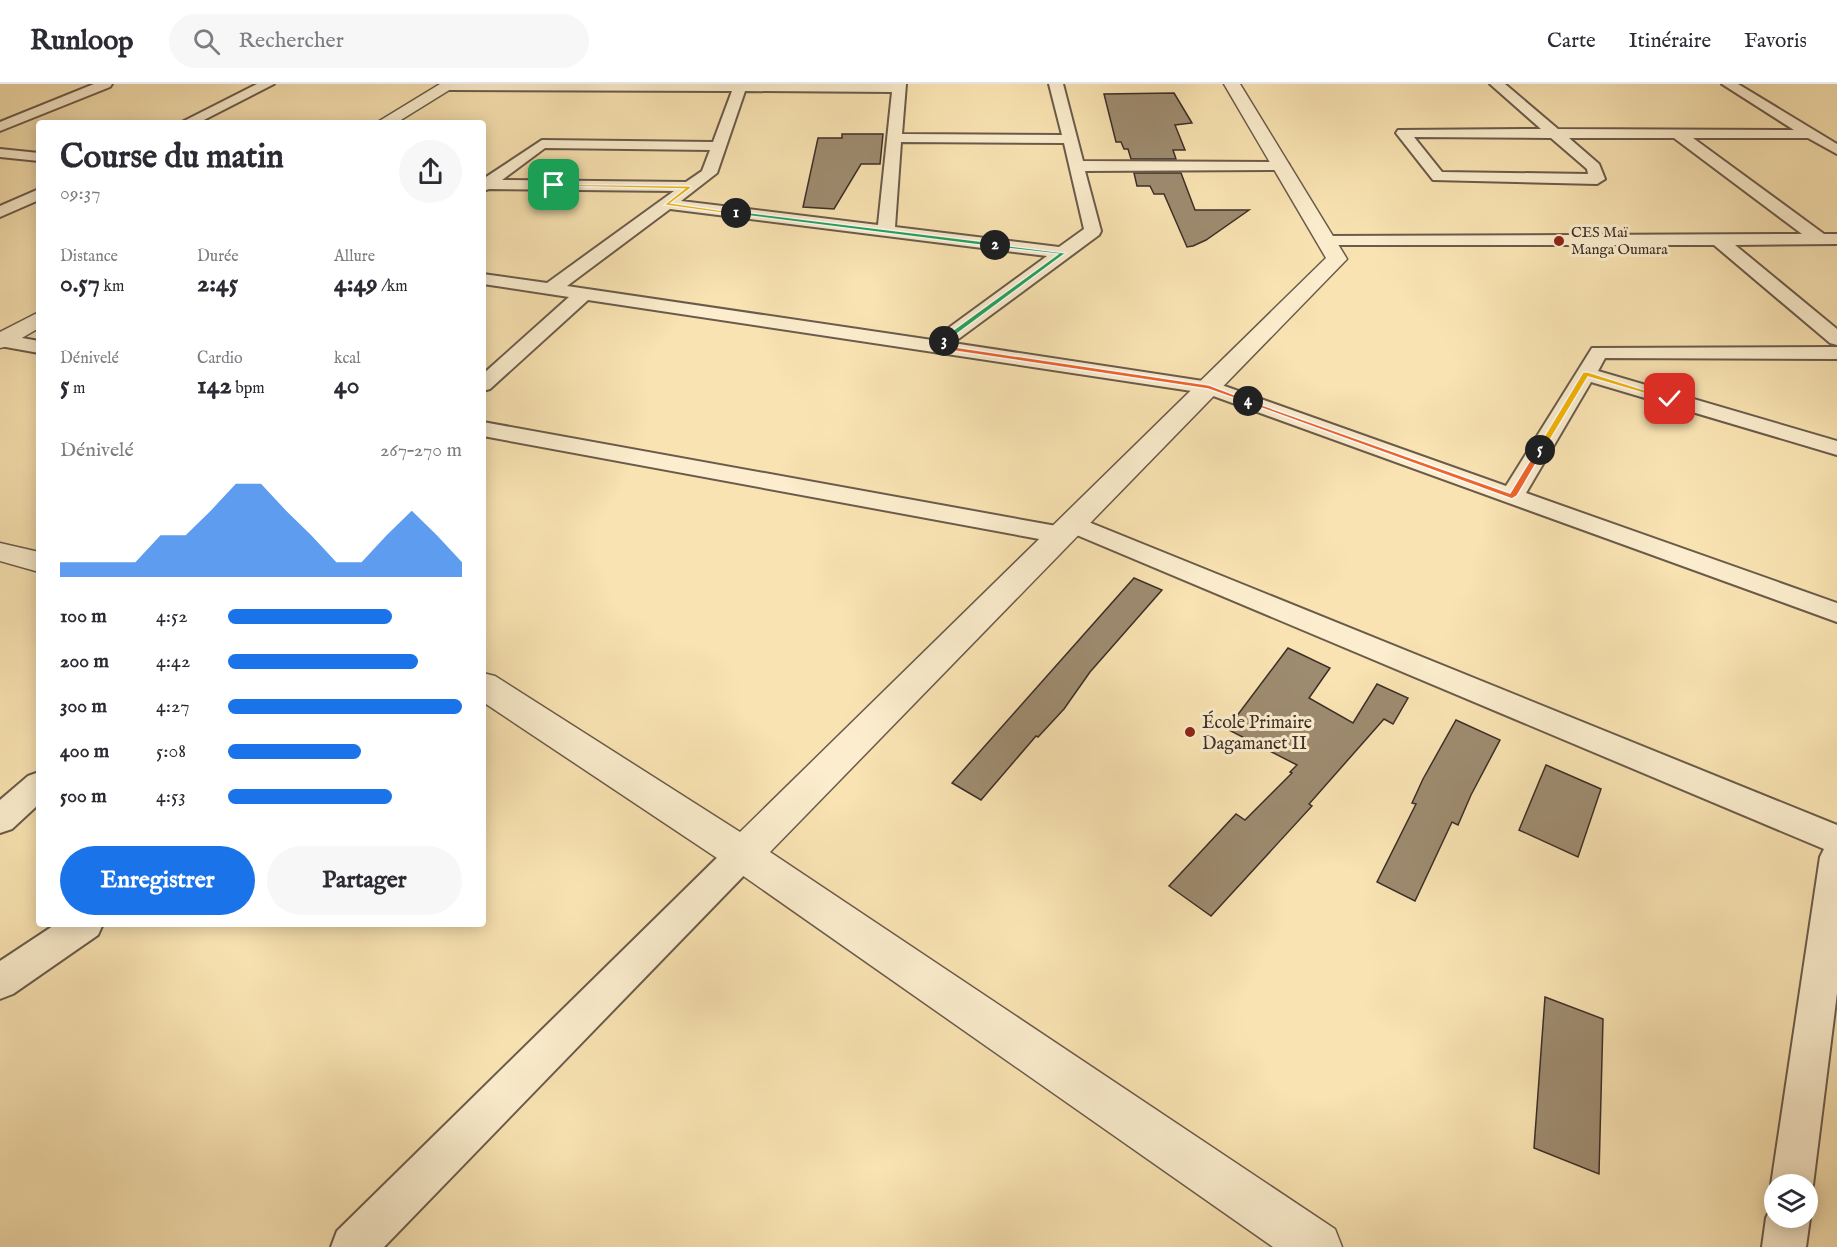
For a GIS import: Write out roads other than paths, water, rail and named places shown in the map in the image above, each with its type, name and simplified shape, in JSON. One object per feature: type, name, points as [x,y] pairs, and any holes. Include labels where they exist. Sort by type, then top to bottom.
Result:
[{"type":"street","points":[[0,127],[105,84]]},
{"type":"street","points":[[193,120],[267,84]]},
{"type":"street","points":[[936,346],[1093,231],[1056,84]]},
{"type":"street","points":[[353,1247],[1337,259],[1232,84]]},
{"type":"street","points":[[1497,84],[1555,133],[1594,167],[1597,179],[1438,177],[1402,133],[1555,133],[1812,134]]},
{"type":"street","points":[[1730,84],[1837,150]]},
{"type":"street","points":[[389,120],[450,85],[899,86],[886,231]]},
{"type":"street","points":[[551,289],[709,173],[741,85]]},
{"type":"street","points":[[1678,134],[1828,239]]},
{"type":"street","points":[[894,138],[1070,139]]},
{"type":"street","points":[[486,184],[542,144],[719,146]]},
{"type":"street","points":[[0,153],[36,157]]},
{"type":"street","points":[[1077,166],[1281,165]]},
{"type":"street","points":[[486,185],[690,187]]},
{"type":"street","points":[[0,212],[36,195]]},
{"type":"street","points":[[666,204],[1063,253]]},
{"type":"street","points":[[1326,241],[1828,239]]},
{"type":"street","points":[[1718,240],[1837,339]]},
{"type":"street","points":[[486,279],[1209,387],[1837,613]]},
{"type":"street","points":[[486,382],[584,294]]},
{"type":"street","points":[[0,341],[36,321]]},
{"type":"street","points":[[0,341],[36,347]]},
{"type":"street","points":[[1512,496],[1599,352],[1837,353]]},
{"type":"street","points":[[1586,374],[1837,448]]},
{"type":"street","points":[[486,430],[1067,529],[1837,840]]},
{"type":"street","points":[[0,552],[36,561]]},
{"type":"street","points":[[486,687],[743,854],[1317,1247]]},
{"type":"street","points":[[0,820],[36,788]]},
{"type":"street","points":[[1794,1174],[1837,857]]},
{"type":"street","points":[[0,982],[81,927]]},
{"type":"street","points":[[1784,1247],[1787,1228]]},
{"type":"place","name":"CES Maï Manga Oumara","points":[[1559,241]]},
{"type":"place","name":"École Primaire Dagamanet II","points":[[1190,732]]}]
